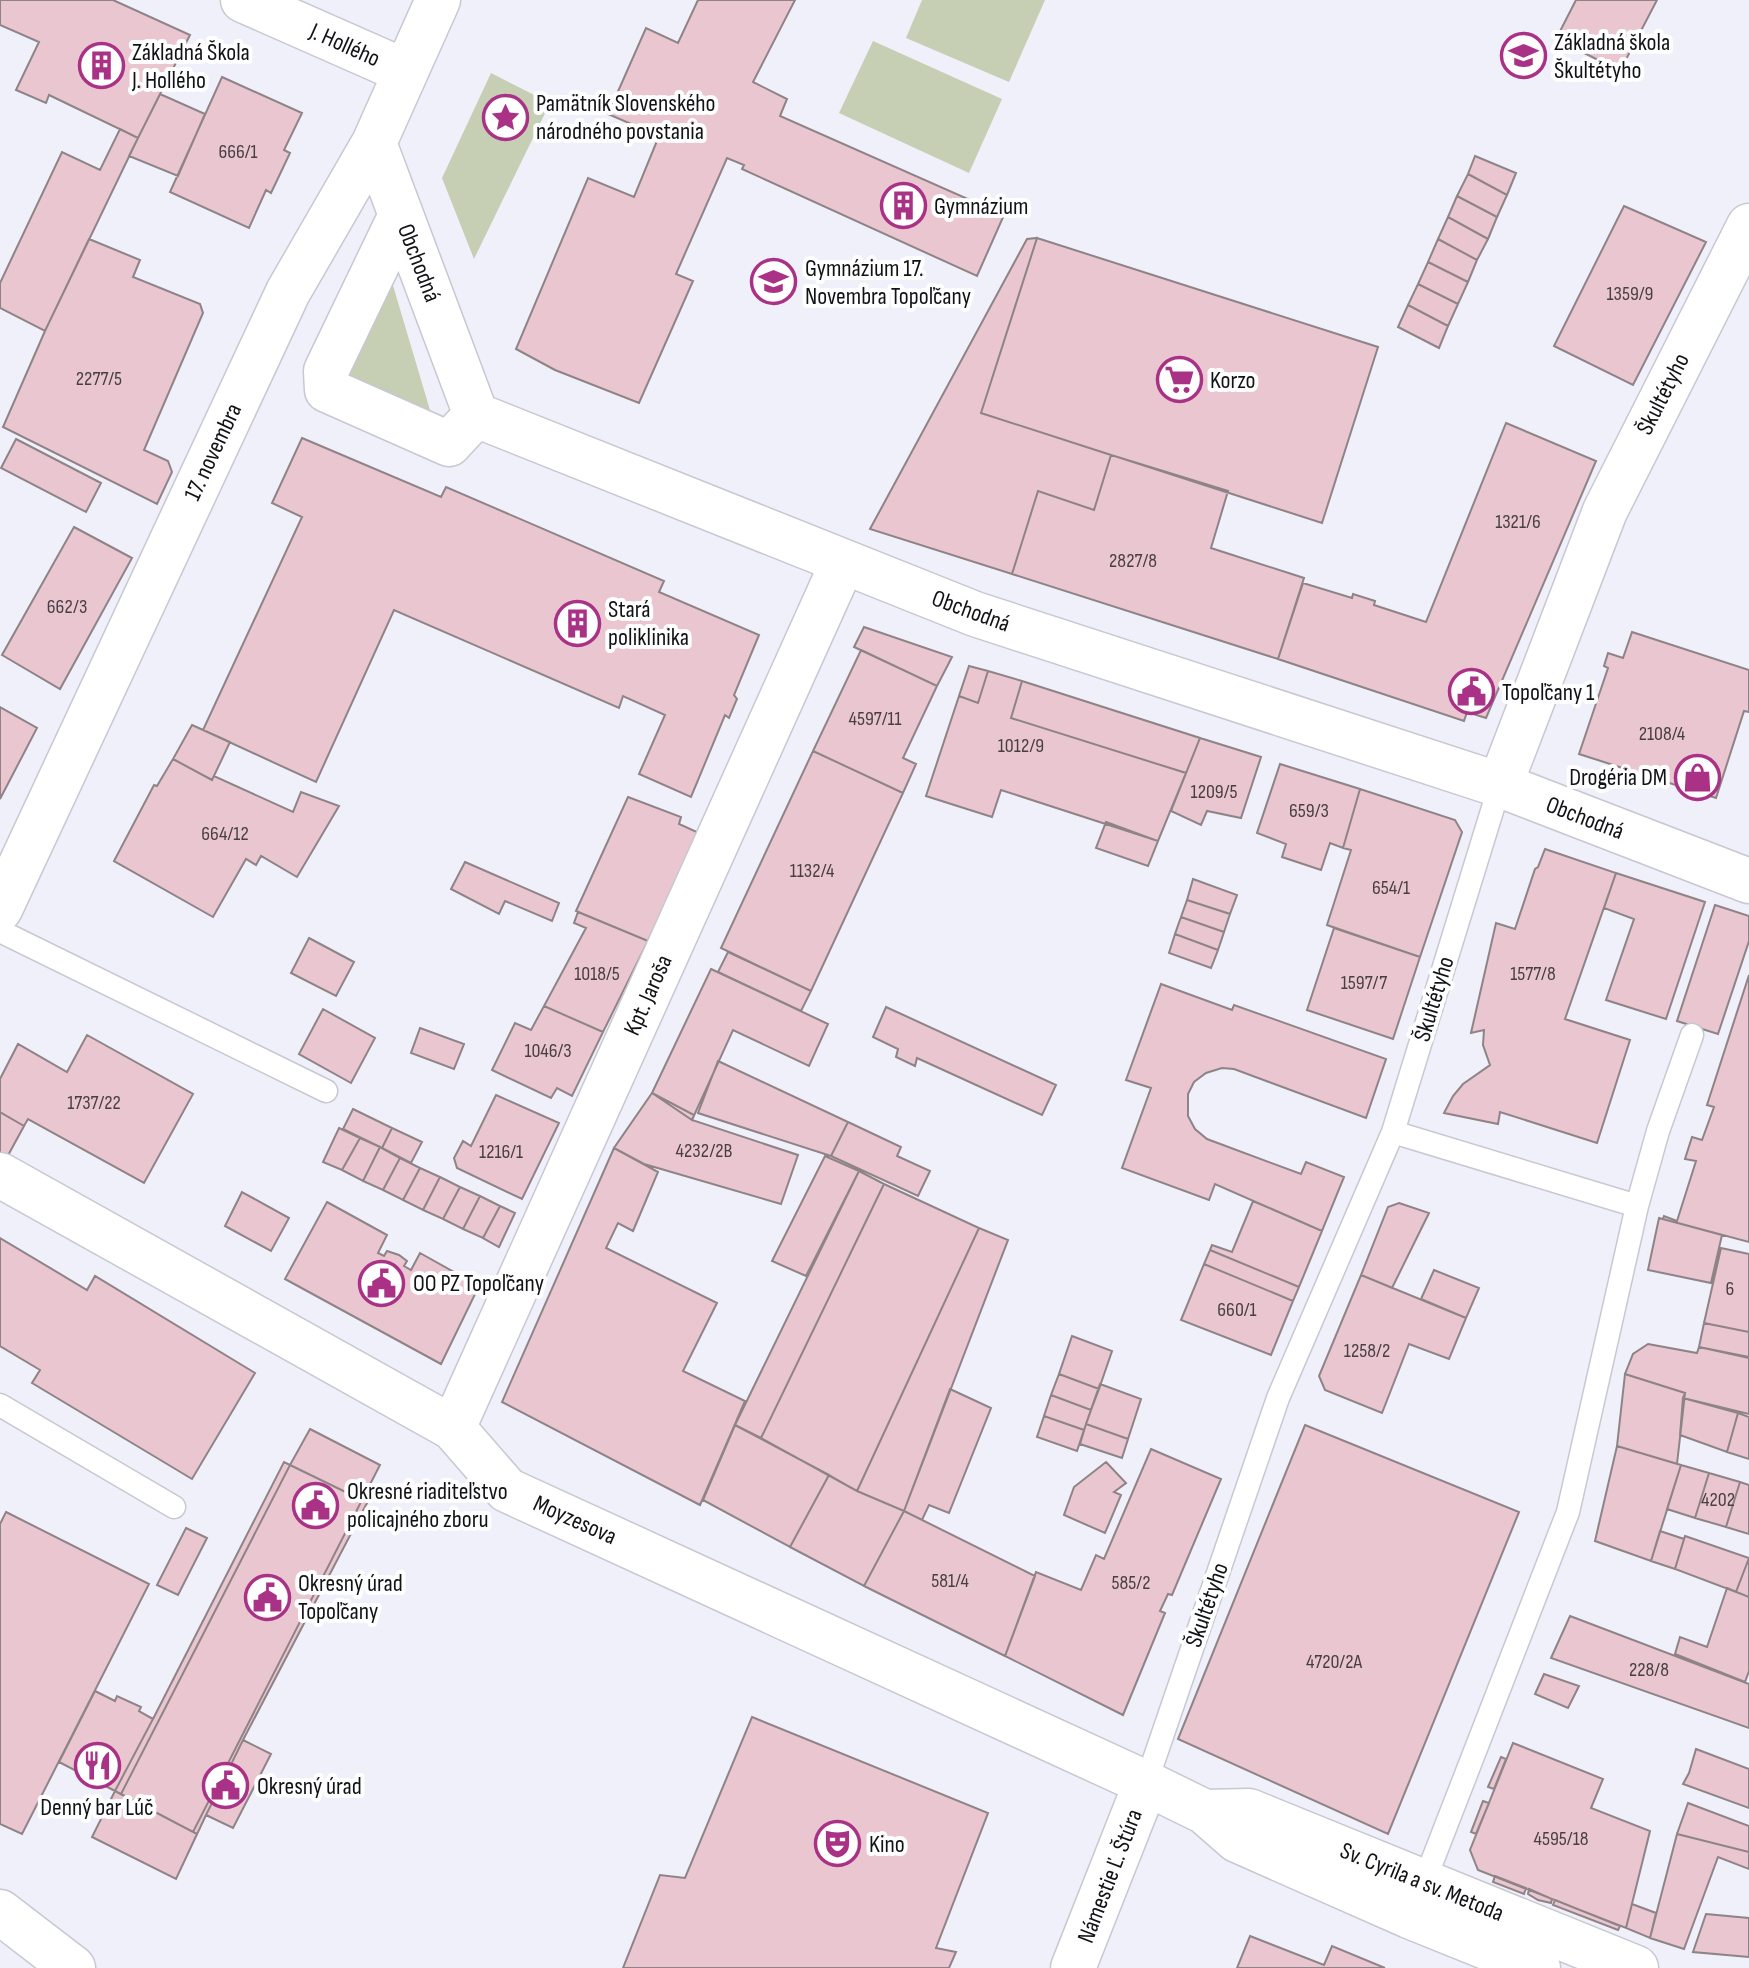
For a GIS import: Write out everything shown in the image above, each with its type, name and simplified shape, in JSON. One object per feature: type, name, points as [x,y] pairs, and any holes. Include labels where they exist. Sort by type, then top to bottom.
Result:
[{"type":"street","name":"J. Hollého","points":[[243,0],[404,71]]},
{"type":"street","name":"17. novembra","points":[[0,909],[288,292],[374,143],[438,0]]},
{"type":"street","name":"Obchodná","points":[[374,143],[476,415],[975,614],[1500,785],[1749,881]]},
{"type":"street","points":[[401,215],[326,371],[327,390],[449,444],[476,415]]},
{"type":"street","name":"Škultétyho","points":[[1500,785],[1605,511],[1749,226]]},
{"type":"street","name":"Kpt. Jaroša","points":[[453,1428],[843,562]]},
{"type":"street","name":"Moyzesova","points":[[0,1175],[453,1428],[507,1490],[1146,1783]]},
{"type":"street","name":"Sv. Cyrila a sv. Metoda","points":[[1146,1783],[1205,1812],[1237,1840],[1416,1900],[1636,1968]]},
{"type":"street","name":"Námestie Ľ. Štúra","points":[[1073,1968],[1146,1783]]},
{"type":"street","name":"Sv. Cyrila a sv. Metoda","points":[[1416,1900],[1538,1968]]},
{"type":"street","points":[[0,1912],[73,1968]]},
{"type":"lane","name":"Škultétyho","points":[[1146,1783],[1278,1398],[1393,1132],[1500,785]]},
{"type":"lane","points":[[0,931],[326,1091]]},
{"type":"lane","points":[[1416,1900],[1568,1512],[1637,1206],[1658,1131],[1692,1035]]},
{"type":"lane","points":[[1393,1132],[1637,1206]]},
{"type":"lane","points":[[0,1405],[174,1507]]},
{"type":"green space","points":[[922,0],[1045,0],[1009,82],[906,38]]},
{"type":"green space","points":[[873,41],[1002,99],[969,173],[839,113]]},
{"type":"green space","points":[[491,73],[550,103],[474,259],[442,178]]},
{"type":"green space","points":[[386,262],[435,427],[333,377]]},
{"type":"building","name":"Základná Škola J. Hollého","points":[[0,0],[113,0],[190,35],[138,138],[49,95],[46,103],[16,90],[39,42],[0,25]]},
{"type":"building","name":"Gymnázium","points":[[698,0],[795,0],[753,82],[787,99],[780,116],[1004,215],[977,276],[742,169],[744,165],[727,158],[676,274],[693,281],[639,403],[555,370],[516,349],[588,178],[634,197],[659,136],[608,114],[646,28],[678,43]]},
{"type":"building","name":"Základná škola Škultétyho","points":[[1576,0],[1657,0],[1620,71],[1556,39]]},
{"type":"building","points":[[222,77],[302,113],[284,150],[290,153],[271,193],[266,190],[249,228],[170,192]]},
{"type":"building","points":[[160,94],[205,114],[178,176],[129,156]]},
{"type":"building","points":[[120,129],[138,138],[45,331],[0,308],[0,283],[62,152],[100,170]]},
{"type":"building","points":[[1475,156],[1516,173],[1507,195],[1468,174]]},
{"type":"building","points":[[1468,174],[1507,195],[1497,217],[1457,196]]},
{"type":"building","points":[[1457,196],[1497,217],[1488,239],[1448,217]]},
{"type":"building","points":[[1624,206],[1706,242],[1633,385],[1554,346]]},
{"type":"building","points":[[1448,217],[1488,239],[1477,260],[1438,239]]},
{"type":"building","name":"Korzo","points":[[1037,238],[1378,347],[1322,523],[981,413]]},
{"type":"building","points":[[1037,238],[981,413],[1111,455],[1094,510],[1038,491],[1012,574],[870,529],[1027,239]]},
{"type":"building","points":[[89,239],[140,260],[133,277],[200,304],[203,313],[144,450],[168,461],[172,472],[157,504],[3,427]]},
{"type":"building","points":[[1438,239],[1477,260],[1468,282],[1428,262]]},
{"type":"building","points":[[1428,262],[1468,282],[1458,304],[1418,284]]},
{"type":"building","points":[[1418,284],[1458,304],[1448,326],[1408,305]]},
{"type":"building","points":[[1408,305],[1448,326],[1439,348],[1398,327]]},
{"type":"building","points":[[1506,423],[1596,461],[1486,718],[1467,712],[1464,721],[1278,659],[1303,583],[1352,598],[1353,594],[1375,601],[1374,605],[1426,622]]},
{"type":"building","name":"Stará poliklinika","points":[[302,438],[441,497],[446,487],[664,581],[659,592],[759,635],[734,695],[737,699],[729,718],[725,715],[691,797],[639,774],[665,715],[623,696],[619,708],[394,610],[316,782],[203,730],[302,517],[272,503]]},
{"type":"building","points":[[16,439],[101,483],[86,512],[1,468]]},
{"type":"building","points":[[1111,455],[1228,491],[1211,548],[1304,578],[1278,659],[1012,574],[1038,491],[1094,510]]},
{"type":"building","points":[[74,527],[132,558],[60,689],[2,655]]},
{"type":"building","points":[[864,627],[952,657],[937,686],[854,647]]},
{"type":"building","points":[[1632,632],[1749,670],[1749,712],[1744,711],[1716,798],[1579,754],[1608,668],[1604,666],[1608,653],[1623,658]]},
{"type":"building","points":[[861,650],[937,686],[903,758],[916,764],[903,793],[813,751]]},
{"type":"building","points":[[969,666],[988,671],[978,703],[959,696]]},
{"type":"building","points":[[988,671],[1022,681],[1011,718],[1186,773],[1158,841],[1001,790],[992,817],[926,796],[959,696],[978,703]]},
{"type":"building","points":[[1022,681],[1200,738],[1186,773],[1011,718]]},
{"type":"building","points":[[0,707],[37,728],[0,799]]},
{"type":"building","points":[[192,725],[230,742],[212,780],[173,759]]},
{"type":"building","points":[[1200,738],[1261,757],[1241,818],[1207,811],[1201,825],[1171,811]]},
{"type":"building","points":[[813,751],[903,793],[811,991],[721,948]]},
{"type":"building","points":[[173,759],[212,780],[214,776],[293,812],[301,792],[339,806],[297,877],[261,856],[256,865],[246,859],[213,917],[114,861],[154,785],[157,786]]},
{"type":"building","points":[[1280,764],[1360,789],[1343,848],[1330,843],[1321,870],[1282,857],[1286,844],[1257,833]]},
{"type":"building","points":[[1360,789],[1455,820],[1462,832],[1420,957],[1327,925],[1351,850],[1343,848]]},
{"type":"building","points":[[628,797],[681,817],[679,824],[699,833],[648,941],[576,911]]},
{"type":"building","points":[[1106,822],[1158,841],[1148,866],[1096,848]]},
{"type":"building","points":[[1545,849],[1616,873],[1565,1019],[1630,1040],[1597,1143],[1500,1112],[1498,1124],[1444,1113],[1463,1084],[1490,1065],[1483,1045],[1484,1030],[1471,1033],[1496,923],[1515,929]]},
{"type":"building","points":[[465,862],[559,903],[552,921],[505,901],[499,914],[451,889]]},
{"type":"building","points":[[1616,873],[1705,902],[1666,1019],[1606,1000],[1634,919],[1604,908]]},
{"type":"building","points":[[1193,879],[1237,895],[1230,914],[1187,900]]},
{"type":"building","points":[[1187,900],[1230,914],[1224,932],[1181,917]]},
{"type":"building","points":[[1715,905],[1749,916],[1749,941],[1718,1034],[1677,1021]]},
{"type":"building","points":[[578,912],[648,941],[603,1032],[544,1006],[586,928],[574,923]]},
{"type":"building","points":[[1181,917],[1224,932],[1218,950],[1175,934]]},
{"type":"building","points":[[1334,928],[1420,957],[1393,1039],[1307,1010]]},
{"type":"building","points":[[1175,934],[1218,950],[1211,968],[1169,953]]},
{"type":"building","points":[[309,938],[354,962],[336,996],[291,973]]},
{"type":"building","points":[[728,952],[811,991],[801,1011],[718,972]]},
{"type":"building","points":[[711,969],[828,1024],[809,1066],[733,1030],[692,1120],[652,1093]]},
{"type":"building","points":[[1749,975],[1749,1242],[1663,1219],[1664,1216],[1677,1221],[1696,1161],[1685,1159],[1692,1137],[1702,1140],[1714,1107],[1707,1105]]},
{"type":"building","points":[[1161,984],[1232,1010],[1234,1005],[1386,1059],[1366,1118],[1234,1069],[1222,1068],[1206,1073],[1194,1082],[1188,1094],[1188,1116],[1195,1129],[1207,1139],[1301,1174],[1306,1162],[1344,1177],[1322,1231],[1215,1184],[1209,1200],[1122,1168],[1151,1088],[1126,1080]]},
{"type":"building","points":[[544,1006],[603,1032],[572,1096],[557,1088],[551,1098],[492,1070],[515,1023],[531,1030]]},
{"type":"building","points":[[886,1007],[1056,1085],[1042,1115],[917,1058],[915,1066],[896,1057],[898,1049],[873,1037]]},
{"type":"building","points":[[323,1009],[375,1038],[351,1083],[299,1054]]},
{"type":"building","points":[[420,1028],[464,1044],[454,1069],[411,1053]]},
{"type":"building","points":[[87,1035],[193,1094],[144,1183],[28,1119],[24,1126],[0,1112],[0,1079],[18,1044],[67,1072]]},
{"type":"building","points":[[718,1061],[848,1122],[831,1156],[698,1113]]},
{"type":"building","points":[[652,1093],[694,1115],[692,1120],[798,1155],[781,1204],[644,1164],[614,1148]]},
{"type":"building","points":[[496,1095],[559,1123],[522,1199],[457,1168],[454,1158],[463,1141],[471,1146]]},
{"type":"building","points":[[353,1109],[392,1128],[382,1148],[343,1129]]},
{"type":"building","points":[[0,1112],[24,1126],[0,1170]]},
{"type":"building","points":[[848,1122],[901,1147],[897,1156],[930,1171],[918,1196],[831,1156]]},
{"type":"building","points":[[339,1128],[360,1138],[342,1170],[323,1162]]},
{"type":"building","points":[[392,1128],[422,1142],[411,1163],[382,1148]]},
{"type":"building","points":[[360,1138],[380,1147],[363,1181],[342,1170]]},
{"type":"building","points":[[380,1147],[400,1158],[383,1190],[363,1181]]},
{"type":"building","points":[[614,1148],[658,1172],[633,1231],[618,1223],[606,1248],[717,1303],[683,1371],[745,1401],[700,1505],[502,1402]]},
{"type":"building","points":[[825,1156],[859,1171],[806,1276],[772,1261]]},
{"type":"building","points":[[400,1158],[420,1168],[403,1200],[383,1190]]},
{"type":"building","points":[[420,1168],[440,1177],[423,1210],[403,1200]]},
{"type":"building","points":[[859,1171],[884,1184],[761,1438],[735,1425]]},
{"type":"building","points":[[440,1177],[460,1187],[443,1219],[423,1210]]},
{"type":"building","points":[[884,1184],[979,1228],[857,1491],[761,1438]]},
{"type":"building","points":[[460,1187],[480,1196],[463,1229],[443,1219]]},
{"type":"building","points":[[242,1192],[289,1218],[271,1251],[225,1226]]},
{"type":"building","points":[[480,1196],[500,1206],[483,1238],[463,1229]]},
{"type":"building","points":[[1253,1201],[1322,1231],[1299,1287],[1210,1250],[1212,1245],[1232,1252]]},
{"type":"building","name":"OO PZ Topoľčany","points":[[327,1202],[387,1235],[378,1253],[384,1256],[387,1251],[399,1255],[407,1261],[404,1266],[411,1270],[420,1253],[479,1286],[441,1364],[285,1279]]},
{"type":"building","points":[[1399,1203],[1429,1213],[1392,1288],[1361,1275],[1388,1207]]},
{"type":"building","points":[[500,1206],[515,1213],[499,1247],[483,1238]]},
{"type":"building","points":[[1659,1218],[1722,1235],[1711,1283],[1648,1270]]},
{"type":"building","points":[[979,1228],[1008,1240],[904,1511],[857,1491]]},
{"type":"building","points":[[0,1238],[87,1290],[95,1276],[255,1373],[192,1479],[32,1383],[40,1370],[0,1346]]},
{"type":"building","points":[[1721,1248],[1749,1254],[1749,1332],[1704,1323]]},
{"type":"building","points":[[1210,1250],[1299,1287],[1293,1301],[1204,1264]]},
{"type":"building","points":[[1204,1264],[1293,1301],[1271,1355],[1181,1320]]},
{"type":"building","points":[[1434,1270],[1479,1288],[1466,1318],[1421,1299]]},
{"type":"building","points":[[1361,1275],[1466,1318],[1449,1359],[1409,1344],[1382,1413],[1325,1390],[1319,1376]]},
{"type":"building","points":[[1704,1323],[1749,1332],[1749,1357],[1699,1347]]},
{"type":"building","points":[[1072,1336],[1112,1351],[1099,1389],[1059,1374]]},
{"type":"building","points":[[1648,1344],[1697,1353],[1699,1347],[1749,1358],[1749,1414],[1683,1398],[1685,1393],[1625,1374],[1633,1354]]},
{"type":"building","points":[[1059,1374],[1099,1389],[1091,1410],[1051,1395]]},
{"type":"building","points":[[1625,1374],[1685,1393],[1677,1464],[1617,1446]]},
{"type":"building","points":[[1100,1384],[1141,1399],[1128,1439],[1086,1424]]},
{"type":"building","points":[[950,1389],[991,1408],[949,1513],[929,1505],[922,1520],[904,1511]]},
{"type":"building","points":[[1051,1395],[1091,1410],[1084,1430],[1044,1416]]},
{"type":"building","points":[[1683,1398],[1738,1413],[1727,1452],[1680,1435]]},
{"type":"building","points":[[1738,1413],[1749,1417],[1749,1459],[1727,1452]]},
{"type":"building","points":[[1044,1416],[1084,1430],[1077,1451],[1037,1437]]},
{"type":"building","points":[[1086,1424],[1128,1439],[1122,1458],[1080,1444]]},
{"type":"building","points":[[735,1425],[829,1475],[790,1547],[703,1500]]},
{"type":"building","points":[[1305,1425],[1519,1512],[1388,1834],[1178,1739]]},
{"type":"building","name":"Okresný úrad Topoľčany","points":[[310,1429],[380,1465],[362,1500],[367,1503],[243,1740],[271,1754],[233,1828],[206,1815],[176,1879],[92,1837],[115,1791],[59,1762],[95,1691],[115,1701],[117,1696],[141,1707],[139,1711],[153,1719],[284,1462],[290,1465]]},
{"type":"building","points":[[310,1429],[380,1465],[362,1500],[290,1465]]},
{"type":"building","points":[[1617,1446],[1681,1465],[1651,1561],[1595,1541]]},
{"type":"building","points":[[1151,1449],[1221,1479],[1172,1595],[1168,1594],[1160,1611],[1165,1613],[1123,1715],[1005,1656],[1036,1572],[1081,1590],[1096,1555],[1104,1559]]},
{"type":"building","points":[[1106,1462],[1126,1483],[1114,1492],[1121,1495],[1105,1533],[1064,1515],[1074,1487]]},
{"type":"building","name":"Okresný úrad Topoľčany","points":[[290,1465],[362,1500],[193,1832],[121,1794]]},
{"type":"building","points":[[1681,1465],[1709,1473],[1695,1518],[1667,1509]]},
{"type":"building","points":[[1709,1473],[1740,1482],[1726,1527],[1695,1518]]},
{"type":"building","points":[[829,1475],[904,1511],[864,1586],[790,1547]]},
{"type":"building","points":[[1740,1482],[1749,1485],[1749,1534],[1726,1527]]},
{"type":"building","points":[[904,1511],[1035,1576],[1005,1656],[864,1586]]},
{"type":"building","points":[[6,1512],[149,1584],[22,1834],[0,1824],[0,1524]]},
{"type":"building","points":[[186,1528],[207,1538],[178,1595],[157,1585]]},
{"type":"building","points":[[1660,1531],[1684,1539],[1675,1569],[1651,1561]]},
{"type":"building","points":[[1685,1536],[1749,1558],[1736,1592],[1675,1569]]},
{"type":"building","points":[[1749,1558],[1749,1597],[1736,1592]]},
{"type":"building","points":[[1727,1588],[1749,1597],[1749,1671],[1745,1682],[1675,1654],[1680,1637],[1707,1647]]},
{"type":"building","points":[[1570,1616],[1749,1684],[1749,1728],[1551,1658]]},
{"type":"building","points":[[1544,1674],[1579,1686],[1568,1708],[1535,1694]]},
{"type":"building","points":[[95,1691],[115,1701],[117,1696],[141,1707],[139,1711],[153,1719],[115,1791],[59,1762]]},
{"type":"building","name":"Kino","points":[[752,1717],[988,1813],[936,1948],[956,1952],[949,1968],[623,1968],[660,1875],[685,1878]]},
{"type":"building","points":[[243,1740],[271,1754],[233,1828],[206,1815]]},
{"type":"building","points":[[1513,1743],[1603,1779],[1591,1808],[1650,1831],[1626,1928],[1478,1870],[1470,1850]]},
{"type":"building","points":[[1696,1749],[1749,1769],[1749,1808],[1683,1784]]},
{"type":"building","points":[[1501,1757],[1506,1759],[1494,1789],[1488,1787]]},
{"type":"building","points":[[115,1791],[197,1834],[176,1879],[92,1837]]},
{"type":"building","points":[[1483,1801],[1489,1803],[1476,1834],[1471,1832]]},
{"type":"building","points":[[1688,1803],[1749,1826],[1749,1852],[1677,1834]]},
{"type":"building","points":[[1677,1834],[1749,1852],[1749,1869],[1718,1857],[1684,1949],[1650,1938]]},
{"type":"building","points":[[1495,1876],[1526,1888],[1524,1894],[1493,1882]]},
{"type":"building","points":[[1529,1889],[1552,1899],[1551,1903],[1528,1894]]},
{"type":"building","points":[[1555,1900],[1620,1926],[1618,1930],[1553,1905]]},
{"type":"building","points":[[1632,1904],[1656,1913],[1650,1938],[1626,1928]]},
{"type":"building","points":[[1706,1914],[1749,1918],[1749,1957],[1693,1952]]},
{"type":"building","points":[[1250,1936],[1324,1965],[1332,1946],[1385,1968],[1237,1968]]},
{"type":"place","name":"Základná škola Škultétyho","points":[[1523,56]]},
{"type":"place","name":"Základná Škola J. Hollého","points":[[101,66]]},
{"type":"place","name":"Pamätník Slovenského národného povstania","points":[[505,117]]},
{"type":"place","name":"Gymnázium","points":[[903,206]]},
{"type":"place","name":"Gymnázium 17. Novembra Topoľčany","points":[[774,282]]},
{"type":"place","name":"Korzo","points":[[1179,380]]},
{"type":"place","name":"Stará poliklinika","points":[[577,623]]},
{"type":"place","name":"Topoľčany 1","points":[[1471,692]]},
{"type":"place","name":"Drogéria DM","points":[[1698,777]]},
{"type":"place","name":"OO PZ Topoľčany","points":[[382,1283]]},
{"type":"place","name":"Okresné riaditeľstvo policajného zboru","points":[[316,1505]]},
{"type":"place","name":"Okresný úrad Topoľčany","points":[[267,1597]]},
{"type":"place","name":"Denný bar Lúč","points":[[97,1765]]},
{"type":"place","name":"Okresný úrad","points":[[226,1786]]},
{"type":"place","name":"Kino","points":[[838,1844]]}]
